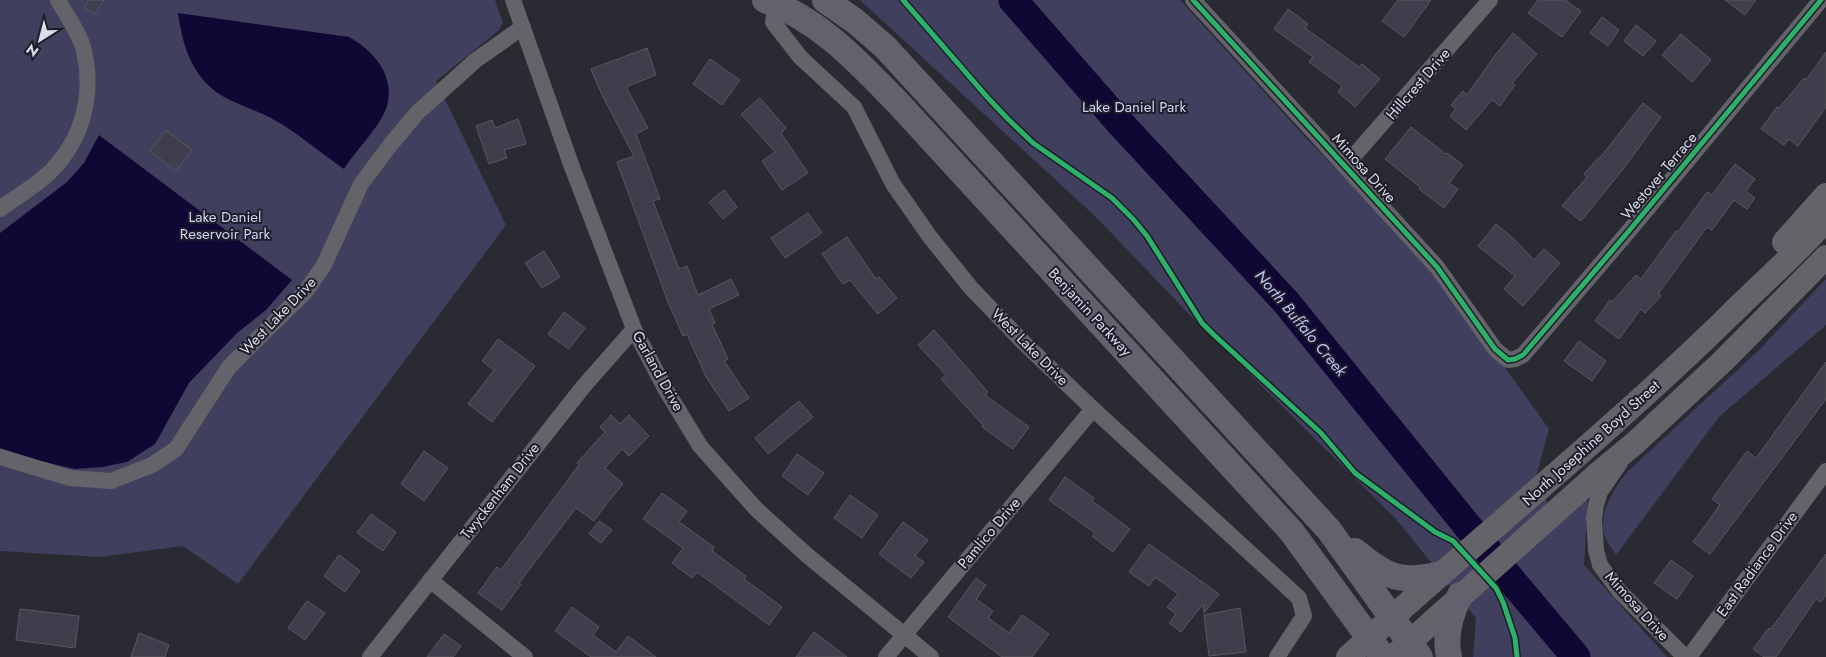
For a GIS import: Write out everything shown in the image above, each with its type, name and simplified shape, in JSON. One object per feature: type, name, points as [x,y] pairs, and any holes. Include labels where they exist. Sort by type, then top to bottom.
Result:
[{"type":"main road","name":"Benjamin Parkway","points":[[825,0],[855,21],[885,47],[1329,530],[1392,618],[1407,652]]},
{"type":"main road","name":"Benjamin Parkway","points":[[771,2],[818,27],[847,51],[898,103],[1291,531],[1375,648]]},
{"type":"main road","points":[[1717,327],[1770,259],[1826,194]]},
{"type":"main road","name":"North Josephine Boyd Street","points":[[1348,657],[1375,648],[1392,618],[1548,479],[1630,410],[1826,220]]},
{"type":"main road","name":"North Josephine Boyd Street","points":[[1407,652],[1460,595],[1635,443],[1723,361],[1826,257]]},
{"type":"main road","points":[[1329,530],[1378,570],[1404,578],[1422,578],[1440,574]]},
{"type":"main road","points":[[1449,657],[1447,649],[1451,612],[1460,595]]},
{"type":"street","points":[[0,209],[52,171],[76,139],[87,103],[87,72],[84,49],[58,0]]},
{"type":"street","name":"Garland Drive","points":[[513,0],[572,167],[634,329],[666,390],[700,446],[757,510],[808,556],[931,657]]},
{"type":"street","name":"Mimosa Drive","points":[[1193,0],[1437,267],[1495,349],[1508,360]]},
{"type":"street","name":"Hillcrest Drive","points":[[1345,166],[1490,0]]},
{"type":"street","name":"Westover Terrace","points":[[1508,360],[1515,359],[1523,354],[1628,232],[1821,0]]},
{"type":"street","name":"West Lake Drive","points":[[771,2],[773,22],[800,57],[854,107],[893,184],[930,237],[971,288],[1023,342],[1093,409],[1299,598],[1304,616],[1278,657]]},
{"type":"street","name":"West Lake Drive","points":[[0,457],[70,478],[112,481],[152,465],[176,449],[229,367],[306,291],[324,265],[361,184],[391,144],[417,113],[476,60],[523,27]]},
{"type":"street","name":"Twyckenham Drive","points":[[370,657],[583,387],[634,329]]},
{"type":"street","name":"Pamlico Drive","points":[[886,657],[1093,409]]},
{"type":"street","name":"Mimosa Drive","points":[[1635,443],[1600,492],[1594,519],[1596,550],[1600,564],[1620,592],[1687,657]]},
{"type":"street","name":"East Radiance Drive","points":[[1687,657],[1826,471]]},
{"type":"street","points":[[430,580],[525,657]]},
{"type":"green space","name":"Lake Daniel Reservoir Park","points":[[0,0],[495,0],[503,23],[498,31],[436,81],[506,225],[238,584],[183,546],[99,557],[0,551]]},
{"type":"green space","name":"Lake Daniel Park","points":[[860,0],[1180,0],[1306,138],[1436,271],[1549,429],[1536,477],[1555,520],[1588,494],[1584,565],[1667,657],[1473,657],[1476,618],[1396,519],[1185,310],[1096,217]]},
{"type":"green space","points":[[1826,279],[1826,325],[1719,417],[1616,555],[1604,534],[1604,517],[1613,493],[1627,472],[1759,350]]},
{"type":"shaded area","points":[[178,13],[349,37],[375,57],[381,66],[388,86],[389,97],[386,109],[372,132],[344,169],[281,124],[216,92],[199,74],[192,63],[183,39]]},
{"type":"shaded area","points":[[99,135],[292,280],[266,310],[237,333],[189,383],[155,444],[127,462],[102,467],[75,469],[40,461],[0,448],[0,233],[67,182],[84,163]]},
{"type":"building","points":[[89,0],[104,0],[95,14],[84,8]]},
{"type":"building","points":[[1398,0],[1431,0],[1404,37],[1382,21]]},
{"type":"building","points":[[1538,0],[1565,0],[1581,11],[1562,37],[1528,13]]},
{"type":"building","points":[[1725,0],[1756,0],[1745,15]]},
{"type":"building","points":[[1288,9],[1308,24],[1305,28],[1359,67],[1362,64],[1380,79],[1355,107],[1338,92],[1342,86],[1309,62],[1313,57],[1274,29]]},
{"type":"building","points":[[1602,17],[1619,30],[1608,46],[1590,33]]},
{"type":"building","points":[[1636,25],[1656,41],[1643,56],[1624,41]]},
{"type":"building","points":[[1513,33],[1537,54],[1512,83],[1515,85],[1500,106],[1492,100],[1466,130],[1450,116],[1456,109],[1451,105],[1463,91],[1467,95]]},
{"type":"building","points":[[1681,34],[1711,60],[1692,82],[1662,55]]},
{"type":"building","points":[[647,48],[656,75],[626,87],[648,128],[636,134],[660,199],[653,201],[679,269],[687,266],[698,295],[731,279],[739,295],[709,309],[715,323],[712,324],[728,359],[724,361],[749,398],[729,411],[706,377],[687,334],[683,336],[668,302],[617,162],[634,156],[602,95],[591,69]]},
{"type":"building","points":[[1826,52],[1826,107],[1798,146],[1789,139],[1784,145],[1761,129],[1777,107],[1779,108],[1804,78],[1806,80]]},
{"type":"building","points":[[710,59],[740,80],[722,105],[693,84]]},
{"type":"building","points":[[760,98],[786,128],[781,133],[808,173],[782,190],[762,161],[775,152],[741,114]]},
{"type":"building","points":[[1643,103],[1661,117],[1624,168],[1581,221],[1562,206],[1587,177],[1584,174],[1599,159]]},
{"type":"building","points":[[518,119],[526,144],[504,150],[507,158],[489,164],[476,126],[492,120],[495,128]]},
{"type":"building","points":[[1411,127],[1463,165],[1449,183],[1458,189],[1444,208],[1385,159]]},
{"type":"building","points":[[166,130],[192,150],[176,171],[150,151]]},
{"type":"building","points":[[1735,164],[1755,179],[1746,191],[1755,198],[1747,209],[1734,200],[1712,230],[1707,227],[1658,294],[1661,296],[1645,313],[1641,309],[1619,339],[1595,321],[1610,300],[1612,302],[1636,275],[1641,279],[1707,192],[1712,195]]},
{"type":"building","points":[[724,190],[737,207],[723,219],[709,202]]},
{"type":"building","points":[[808,213],[822,233],[785,258],[771,238]]},
{"type":"building","points":[[1496,224],[1534,260],[1544,249],[1560,263],[1523,306],[1504,289],[1515,276],[1478,246]]},
{"type":"building","points":[[847,237],[876,279],[879,277],[897,298],[878,314],[850,280],[843,284],[822,254]]},
{"type":"building","points":[[544,251],[560,277],[542,288],[525,263]]},
{"type":"building","points":[[564,312],[585,328],[569,349],[548,334]]},
{"type":"building","points":[[934,330],[988,392],[985,395],[1029,427],[1013,449],[982,427],[983,425],[941,379],[946,375],[918,345]]},
{"type":"building","points":[[498,339],[535,366],[492,422],[468,404],[494,370],[482,361]]},
{"type":"building","points":[[1579,341],[1606,361],[1592,381],[1564,361]]},
{"type":"building","points":[[1826,362],[1826,399],[1710,554],[1693,542],[1720,505],[1712,499],[1747,451],[1756,458]]},
{"type":"building","points":[[799,401],[813,417],[768,454],[755,438]]},
{"type":"building","points":[[611,415],[620,424],[629,415],[649,436],[629,456],[622,449],[605,468],[623,484],[594,521],[576,508],[519,583],[521,584],[502,610],[478,593],[497,567],[501,570],[579,465],[577,463],[605,432],[600,427]]},
{"type":"building","points":[[424,451],[448,468],[424,501],[401,484]]},
{"type":"building","points":[[797,454],[824,473],[808,495],[782,476]]},
{"type":"building","points":[[1065,477],[1094,498],[1092,501],[1130,529],[1113,552],[1092,536],[1095,533],[1049,500]]},
{"type":"building","points":[[662,493],[687,511],[679,522],[714,547],[712,551],[746,576],[744,579],[782,607],[769,625],[697,572],[692,578],[672,563],[683,548],[643,519]]},
{"type":"building","points":[[850,495],[878,515],[862,538],[834,518]]},
{"type":"building","points":[[371,514],[396,532],[383,551],[357,533]]},
{"type":"building","points":[[599,521],[612,530],[601,543],[589,534]]},
{"type":"building","points":[[903,522],[928,540],[915,556],[924,562],[911,578],[879,554]]},
{"type":"building","points":[[1149,544],[1219,594],[1204,613],[1203,604],[1181,632],[1169,623],[1176,614],[1167,607],[1178,594],[1155,577],[1149,586],[1129,572]]},
{"type":"building","points":[[1826,554],[1826,595],[1821,602],[1816,599],[1776,657],[1764,657],[1753,649],[1769,628],[1771,629]]},
{"type":"building","points":[[339,555],[360,571],[345,592],[324,576]]},
{"type":"building","points":[[1671,560],[1693,576],[1677,599],[1654,583]]},
{"type":"building","points":[[976,578],[986,585],[976,599],[993,611],[988,618],[1009,633],[1022,615],[1049,634],[1032,657],[1002,657],[948,617]]},
{"type":"building","points":[[307,601],[325,613],[305,640],[288,628]]},
{"type":"building","points":[[572,607],[599,627],[593,635],[616,652],[628,636],[656,657],[591,657],[555,631]]},
{"type":"building","points":[[1240,608],[1246,652],[1209,656],[1204,615]]},
{"type":"building","points":[[20,609],[79,616],[75,648],[16,640]]},
{"type":"building","points":[[814,632],[847,657],[796,657]]},
{"type":"building","points":[[139,633],[169,645],[165,657],[131,657]]},
{"type":"building","points":[[444,634],[461,646],[453,657],[427,657]]},
{"type":"waterway","name":"North Buffalo Creek","points":[[1013,0],[1121,124],[1286,302],[1576,657]]},
{"type":"cycle path","points":[[903,0],[988,98],[1033,143],[1112,198],[1133,219],[1147,236],[1202,323],[1214,335],[1321,433],[1355,473],[1435,532],[1453,541],[1496,588],[1503,602],[1515,638],[1517,657]]},
{"type":"cycle path","points":[[1193,0],[1437,267],[1495,349],[1508,360],[1523,355],[1821,0]]}]
